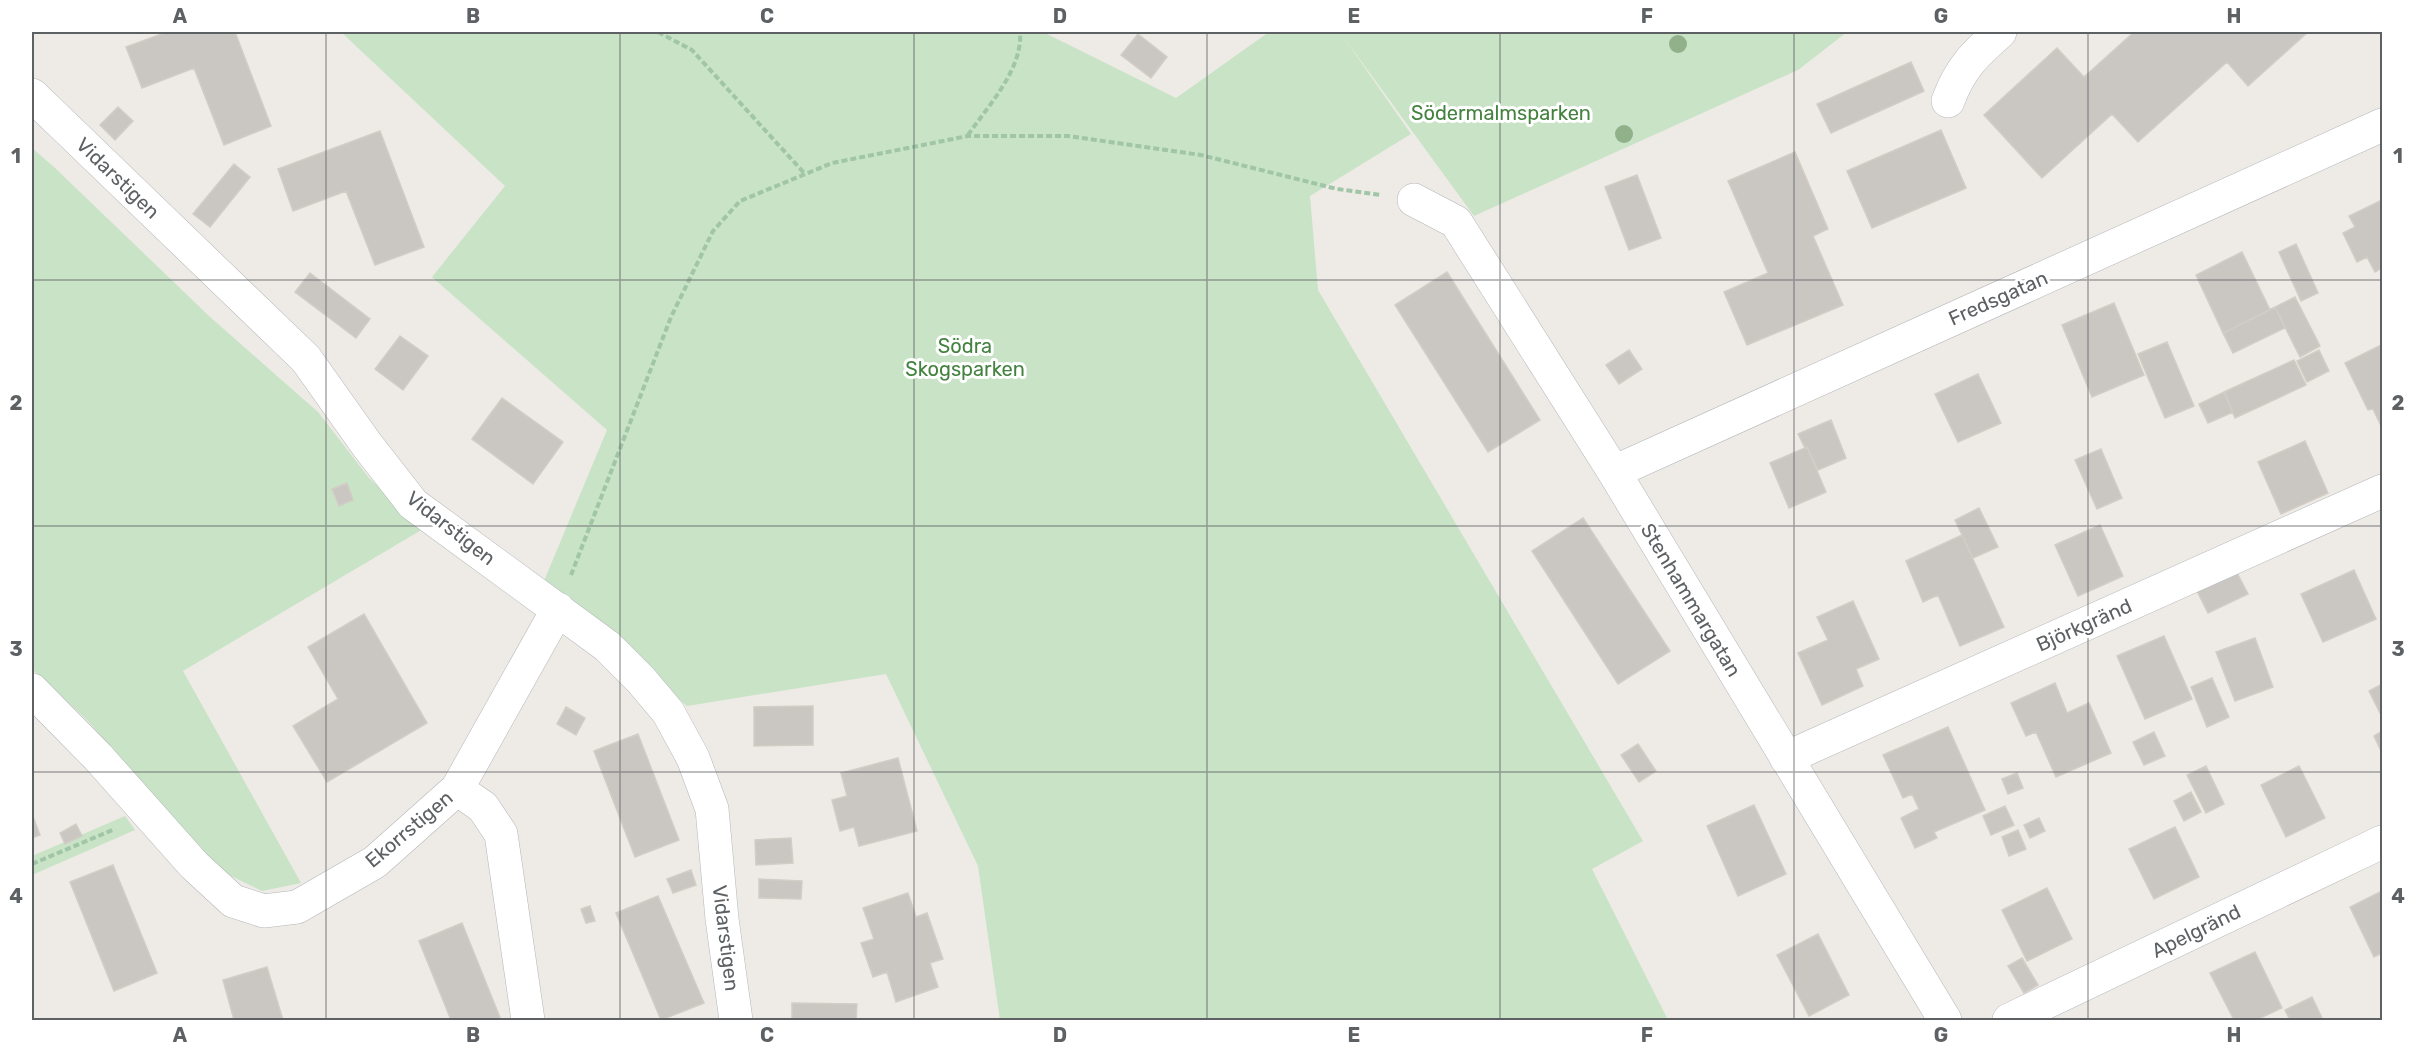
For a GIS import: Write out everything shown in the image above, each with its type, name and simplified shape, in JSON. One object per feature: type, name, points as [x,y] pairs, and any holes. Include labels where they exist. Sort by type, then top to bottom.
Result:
[{"type":"street","points":[[1948,101],[1956,80],[1969,59],[2000,32]]},
{"type":"street","name":"Vidarstigen","points":[[32,95],[306,359],[412,504],[607,646],[641,680],[668,712],[693,758],[712,809],[722,919],[736,1020]]},
{"type":"street","name":"Fredsgatan","points":[[1614,472],[2382,125]]},
{"type":"street","name":"Stenhammargatan","points":[[1414,200],[1456,222],[1614,472],[1946,1020]]},
{"type":"street","name":"Björkgränd","points":[[1786,758],[2382,491]]},
{"type":"street","points":[[457,789],[558,609]]},
{"type":"street","name":"Ekorrstigen","points":[[32,690],[98,757],[194,865],[233,901],[264,911],[297,907],[375,862],[457,789],[483,807],[501,834],[528,1020]]},
{"type":"street","name":"Apelgränd","points":[[2009,1020],[2382,842]]},
{"type":"path","points":[[658,32],[692,50],[805,174]]},
{"type":"path","points":[[968,136],[1006,79],[1021,45],[1020,32]]},
{"type":"path","points":[[558,609],[670,317],[713,231],[740,201],[832,163],[968,136],[1068,136],[1190,153],[1337,189],[1414,200]]},
{"type":"path","points":[[32,864],[148,814]]},
{"type":"green space","name":"Södra Skogsparken","points":[[341,32],[1043,32],[1176,98],[1269,32],[1847,32],[1798,70],[1474,216],[1342,35],[1411,134],[1310,196],[1318,290],[1643,841],[1592,869],[1668,1020],[1000,1020],[978,866],[886,674],[687,706],[544,581],[607,430],[432,277],[505,186]]},
{"type":"green space","points":[[32,148],[209,316],[318,412],[369,478],[423,529],[183,671],[301,883],[262,891],[231,876],[202,852],[87,720],[32,669]]},
{"type":"green space","points":[[125,816],[135,830],[32,875],[32,856]]},
{"type":"building","points":[[167,32],[235,32],[271,126],[224,145],[194,68],[142,88],[126,47]]},
{"type":"building","points":[[2134,32],[2308,32],[2248,86],[2227,62],[2138,142],[2112,114],[2042,178],[1984,115],[2057,48],[2084,77]]},
{"type":"building","points":[[1138,34],[1167,57],[1151,78],[1121,55]]},
{"type":"building","points":[[1911,62],[1924,91],[1831,133],[1817,104]]},
{"type":"building","points":[[118,107],[133,121],[115,140],[100,125]]},
{"type":"building","points":[[1941,130],[1966,188],[1872,228],[1847,171]]},
{"type":"building","points":[[380,131],[424,247],[375,265],[346,191],[293,211],[278,169]]},
{"type":"building","points":[[1795,152],[1828,229],[1813,236],[1843,305],[1747,345],[1724,292],[1768,273],[1728,181]]},
{"type":"building","points":[[234,164],[250,177],[210,227],[193,214]]},
{"type":"building","points":[[1637,175],[1661,238],[1629,250],[1605,187]]},
{"type":"building","points":[[2382,200],[2382,268],[2375,272],[2367,257],[2357,262],[2343,233],[2355,227],[2349,216]]},
{"type":"building","points":[[2296,244],[2318,293],[2301,301],[2279,252]]},
{"type":"building","points":[[2242,252],[2270,310],[2223,333],[2196,275]]},
{"type":"building","points":[[1447,272],[1540,420],[1488,452],[1395,305]]},
{"type":"building","points":[[310,273],[370,319],[356,338],[295,292]]},
{"type":"building","points":[[2295,297],[2320,346],[2300,357],[2275,307]]},
{"type":"building","points":[[2114,303],[2144,375],[2092,397],[2062,325]]},
{"type":"building","points":[[2275,307],[2285,328],[2233,353],[2223,333]]},
{"type":"building","points":[[400,336],[428,356],[403,390],[375,369]]},
{"type":"building","points":[[2167,342],[2194,406],[2165,418],[2138,354]]},
{"type":"building","points":[[2381,345],[2382,428],[2373,409],[2368,410],[2345,363]]},
{"type":"building","points":[[1629,350],[1642,369],[1619,384],[1606,365]]},
{"type":"building","points":[[2319,350],[2329,371],[2307,382],[2297,361]]},
{"type":"building","points":[[2294,360],[2306,385],[2235,418],[2224,392]]},
{"type":"building","points":[[1978,374],[2001,423],[1958,442],[1935,394]]},
{"type":"building","points":[[2224,392],[2233,412],[2208,423],[2199,404]]},
{"type":"building","points":[[502,398],[563,442],[533,484],[472,439]]},
{"type":"building","points":[[1831,420],[1846,458],[1818,470],[1798,434]]},
{"type":"building","points":[[2305,441],[2328,493],[2281,514],[2258,462]]},
{"type":"building","points":[[1807,447],[1826,492],[1789,508],[1770,463]]},
{"type":"building","points":[[2101,449],[2122,498],[2097,509],[2075,460]]},
{"type":"building","points":[[347,483],[353,500],[339,506],[332,489]]},
{"type":"building","points":[[1979,508],[1998,547],[1973,558],[1955,520]]},
{"type":"building","points":[[1583,518],[1670,651],[1618,684],[1532,551]]},
{"type":"building","points":[[2100,525],[2123,576],[2078,596],[2055,545]]},
{"type":"building","points":[[1962,535],[2004,627],[1960,646],[1938,595],[1923,602],[1906,561]]},
{"type":"building","points":[[2354,570],[2376,619],[2323,642],[2301,594]]},
{"type":"building","points":[[2236,571],[2248,594],[2208,613],[2196,589]]},
{"type":"building","points":[[1853,601],[1879,659],[1856,669],[1863,686],[1822,705],[1798,653],[1828,640],[1817,617]]},
{"type":"building","points":[[364,614],[427,723],[327,782],[293,726],[338,699],[308,647]]},
{"type":"building","points":[[2164,636],[2192,699],[2145,719],[2117,656]]},
{"type":"building","points":[[2255,638],[2273,687],[2235,701],[2216,652]]},
{"type":"building","points":[[2212,678],[2229,717],[2207,727],[2191,687]]},
{"type":"building","points":[[2055,683],[2067,713],[2089,703],[2111,753],[2056,777],[2036,732],[2026,736],[2011,703]]},
{"type":"building","points":[[2382,684],[2382,717],[2369,691]]},
{"type":"building","points":[[813,706],[813,745],[754,746],[754,707]]},
{"type":"building","points":[[566,707],[585,718],[576,735],[557,724]]},
{"type":"building","points":[[1948,727],[1985,810],[1934,832],[1937,838],[1915,848],[1901,818],[1919,809],[1912,794],[1903,798],[1883,755]]},
{"type":"building","points":[[2382,731],[2382,753],[2374,736]]},
{"type":"building","points":[[2154,732],[2165,756],[2144,765],[2133,742]]},
{"type":"building","points":[[638,734],[679,840],[635,857],[594,751]]},
{"type":"building","points":[[1638,744],[1656,771],[1639,782],[1621,755]]},
{"type":"building","points":[[898,758],[917,831],[859,846],[854,827],[840,831],[832,800],[847,796],[841,773]]},
{"type":"building","points":[[2206,766],[2224,804],[2206,813],[2187,775]]},
{"type":"building","points":[[2299,766],[2325,818],[2286,837],[2261,785]]},
{"type":"building","points":[[2017,773],[2023,788],[2008,794],[2002,779]]},
{"type":"building","points":[[2191,792],[2201,812],[2184,821],[2174,801]]},
{"type":"building","points":[[1754,805],[1786,874],[1738,896],[1707,826]]},
{"type":"building","points":[[2005,806],[2014,825],[1991,835],[1983,816]]},
{"type":"building","points":[[32,814],[40,835],[32,838]]},
{"type":"building","points":[[2039,818],[2045,831],[2030,838],[2024,825]]},
{"type":"building","points":[[76,824],[82,836],[65,844],[60,833]]},
{"type":"building","points":[[2175,827],[2199,877],[2154,899],[2129,849]]},
{"type":"building","points":[[2018,830],[2026,849],[2009,856],[2002,837]]},
{"type":"building","points":[[791,838],[793,863],[756,865],[755,840]]},
{"type":"building","points":[[113,865],[157,973],[114,991],[70,882]]},
{"type":"building","points":[[691,870],[696,885],[673,893],[667,879]]},
{"type":"building","points":[[759,879],[802,881],[801,899],[759,898]]},
{"type":"building","points":[[2047,888],[2072,939],[2027,961],[2002,910]]},
{"type":"building","points":[[2382,891],[2382,953],[2374,957],[2350,907]]},
{"type":"building","points":[[908,893],[916,917],[927,913],[943,959],[930,963],[938,987],[896,1002],[887,972],[873,977],[861,943],[874,939],[863,908]]},
{"type":"building","points":[[658,896],[704,1003],[661,1020],[616,913]]},
{"type":"building","points":[[590,906],[595,921],[586,923],[581,909]]},
{"type":"building","points":[[462,923],[501,1020],[451,1020],[419,941]]},
{"type":"building","points":[[1818,934],[1849,995],[1809,1016],[1777,955]]},
{"type":"building","points":[[2255,952],[2282,1008],[2256,1020],[2234,1020],[2210,973]]},
{"type":"building","points":[[2022,958],[2038,985],[2024,993],[2008,966]]},
{"type":"building","points":[[267,967],[283,1020],[234,1020],[223,980]]},
{"type":"building","points":[[2312,997],[2323,1020],[2290,1020],[2285,1010]]},
{"type":"building","points":[[792,1003],[857,1004],[856,1020],[792,1020]]},
{"type":"park label","name":"Södermalmsparken","points":[[1501,113]]}]
